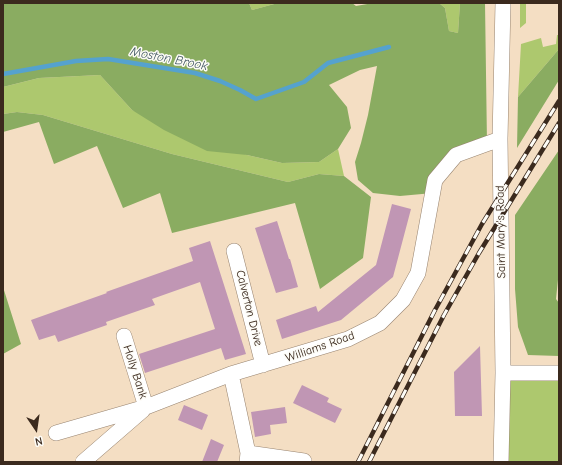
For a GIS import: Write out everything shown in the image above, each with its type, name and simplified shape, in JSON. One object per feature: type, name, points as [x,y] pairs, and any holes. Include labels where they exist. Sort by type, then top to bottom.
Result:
[{"type":"street","name":"Saint Mary's Road","points":[[501,462],[503,373],[500,139],[503,3]]},
{"type":"street","name":"Williams Road","points":[[56,433],[146,407],[231,374],[348,339],[380,322],[403,300],[418,273],[436,180],[456,155],[500,139]]},
{"type":"street","name":"Calverton Drive","points":[[234,251],[263,365]]},
{"type":"street","name":"Holly Bank","points":[[124,336],[146,407]]},
{"type":"street","points":[[503,373],[559,373]]},
{"type":"street","points":[[231,374],[248,458],[304,461]]},
{"type":"street","points":[[83,462],[146,407]]},
{"type":"green space","points":[[3,3],[249,3],[252,10],[278,3],[352,3],[356,6],[373,3],[439,3],[445,8],[449,31],[458,33],[460,3],[485,3],[487,144],[456,155],[433,193],[400,196],[373,193],[358,180],[355,162],[368,115],[377,66],[360,70],[329,85],[347,107],[351,128],[338,149],[319,162],[282,163],[247,155],[207,151],[164,130],[132,110],[100,75],[39,78],[3,87]]},
{"type":"green space","points":[[249,3],[278,3],[252,10]]},
{"type":"green space","points":[[439,3],[460,3],[458,33],[449,31],[445,8]]},
{"type":"green space","points":[[520,3],[526,3],[526,23],[520,28]]},
{"type":"green space","points":[[557,35],[559,35],[559,49],[518,97],[521,44],[541,38],[543,47],[556,44]]},
{"type":"green space","points":[[559,49],[559,80],[517,148],[518,97]]},
{"type":"green space","points":[[100,75],[132,110],[247,155],[282,163],[319,162],[338,149],[344,176],[319,174],[288,182],[172,154],[43,115],[17,112],[3,114],[3,87],[39,78]]},
{"type":"green space","points":[[17,112],[43,115],[172,154],[288,182],[319,174],[344,176],[371,197],[363,258],[320,289],[295,203],[172,233],[160,193],[123,208],[97,146],[54,164],[39,122],[3,132],[3,114]]},
{"type":"green space","points":[[559,150],[559,270],[556,299],[559,303],[559,356],[528,355],[518,327],[515,289],[515,215]]},
{"type":"green space","points":[[3,287],[21,344],[3,354]]},
{"type":"green space","points":[[503,373],[559,373],[559,462],[501,462]]},
{"type":"building","points":[[392,204],[411,209],[393,277],[341,320],[282,339],[276,320],[316,306],[318,312],[376,265]]},
{"type":"building","points":[[277,221],[298,287],[276,293],[255,228]]},
{"type":"building","points":[[210,241],[246,354],[225,360],[221,348],[145,373],[139,354],[215,329],[200,282],[152,299],[155,305],[106,322],[107,325],[58,342],[55,335],[39,340],[31,320],[193,261],[189,248]]},
{"type":"building","points":[[480,346],[482,416],[455,416],[454,372]]},
{"type":"building","points":[[302,385],[329,398],[327,402],[342,409],[335,423],[293,403]]},
{"type":"building","points":[[184,405],[208,415],[202,430],[178,420]]},
{"type":"building","points":[[285,407],[287,423],[270,425],[271,434],[255,437],[251,412]]},
{"type":"building","points":[[211,439],[224,445],[217,462],[202,462]]},
{"type":"waterway","name":"Moston Brook","points":[[3,74],[76,61],[108,59],[195,73],[220,81],[256,99],[304,82],[328,63],[389,47]]},
{"type":"railway","points":[[358,462],[435,310],[482,224],[559,101]]},
{"type":"railway","points":[[369,462],[444,315],[479,253],[559,123]]}]
